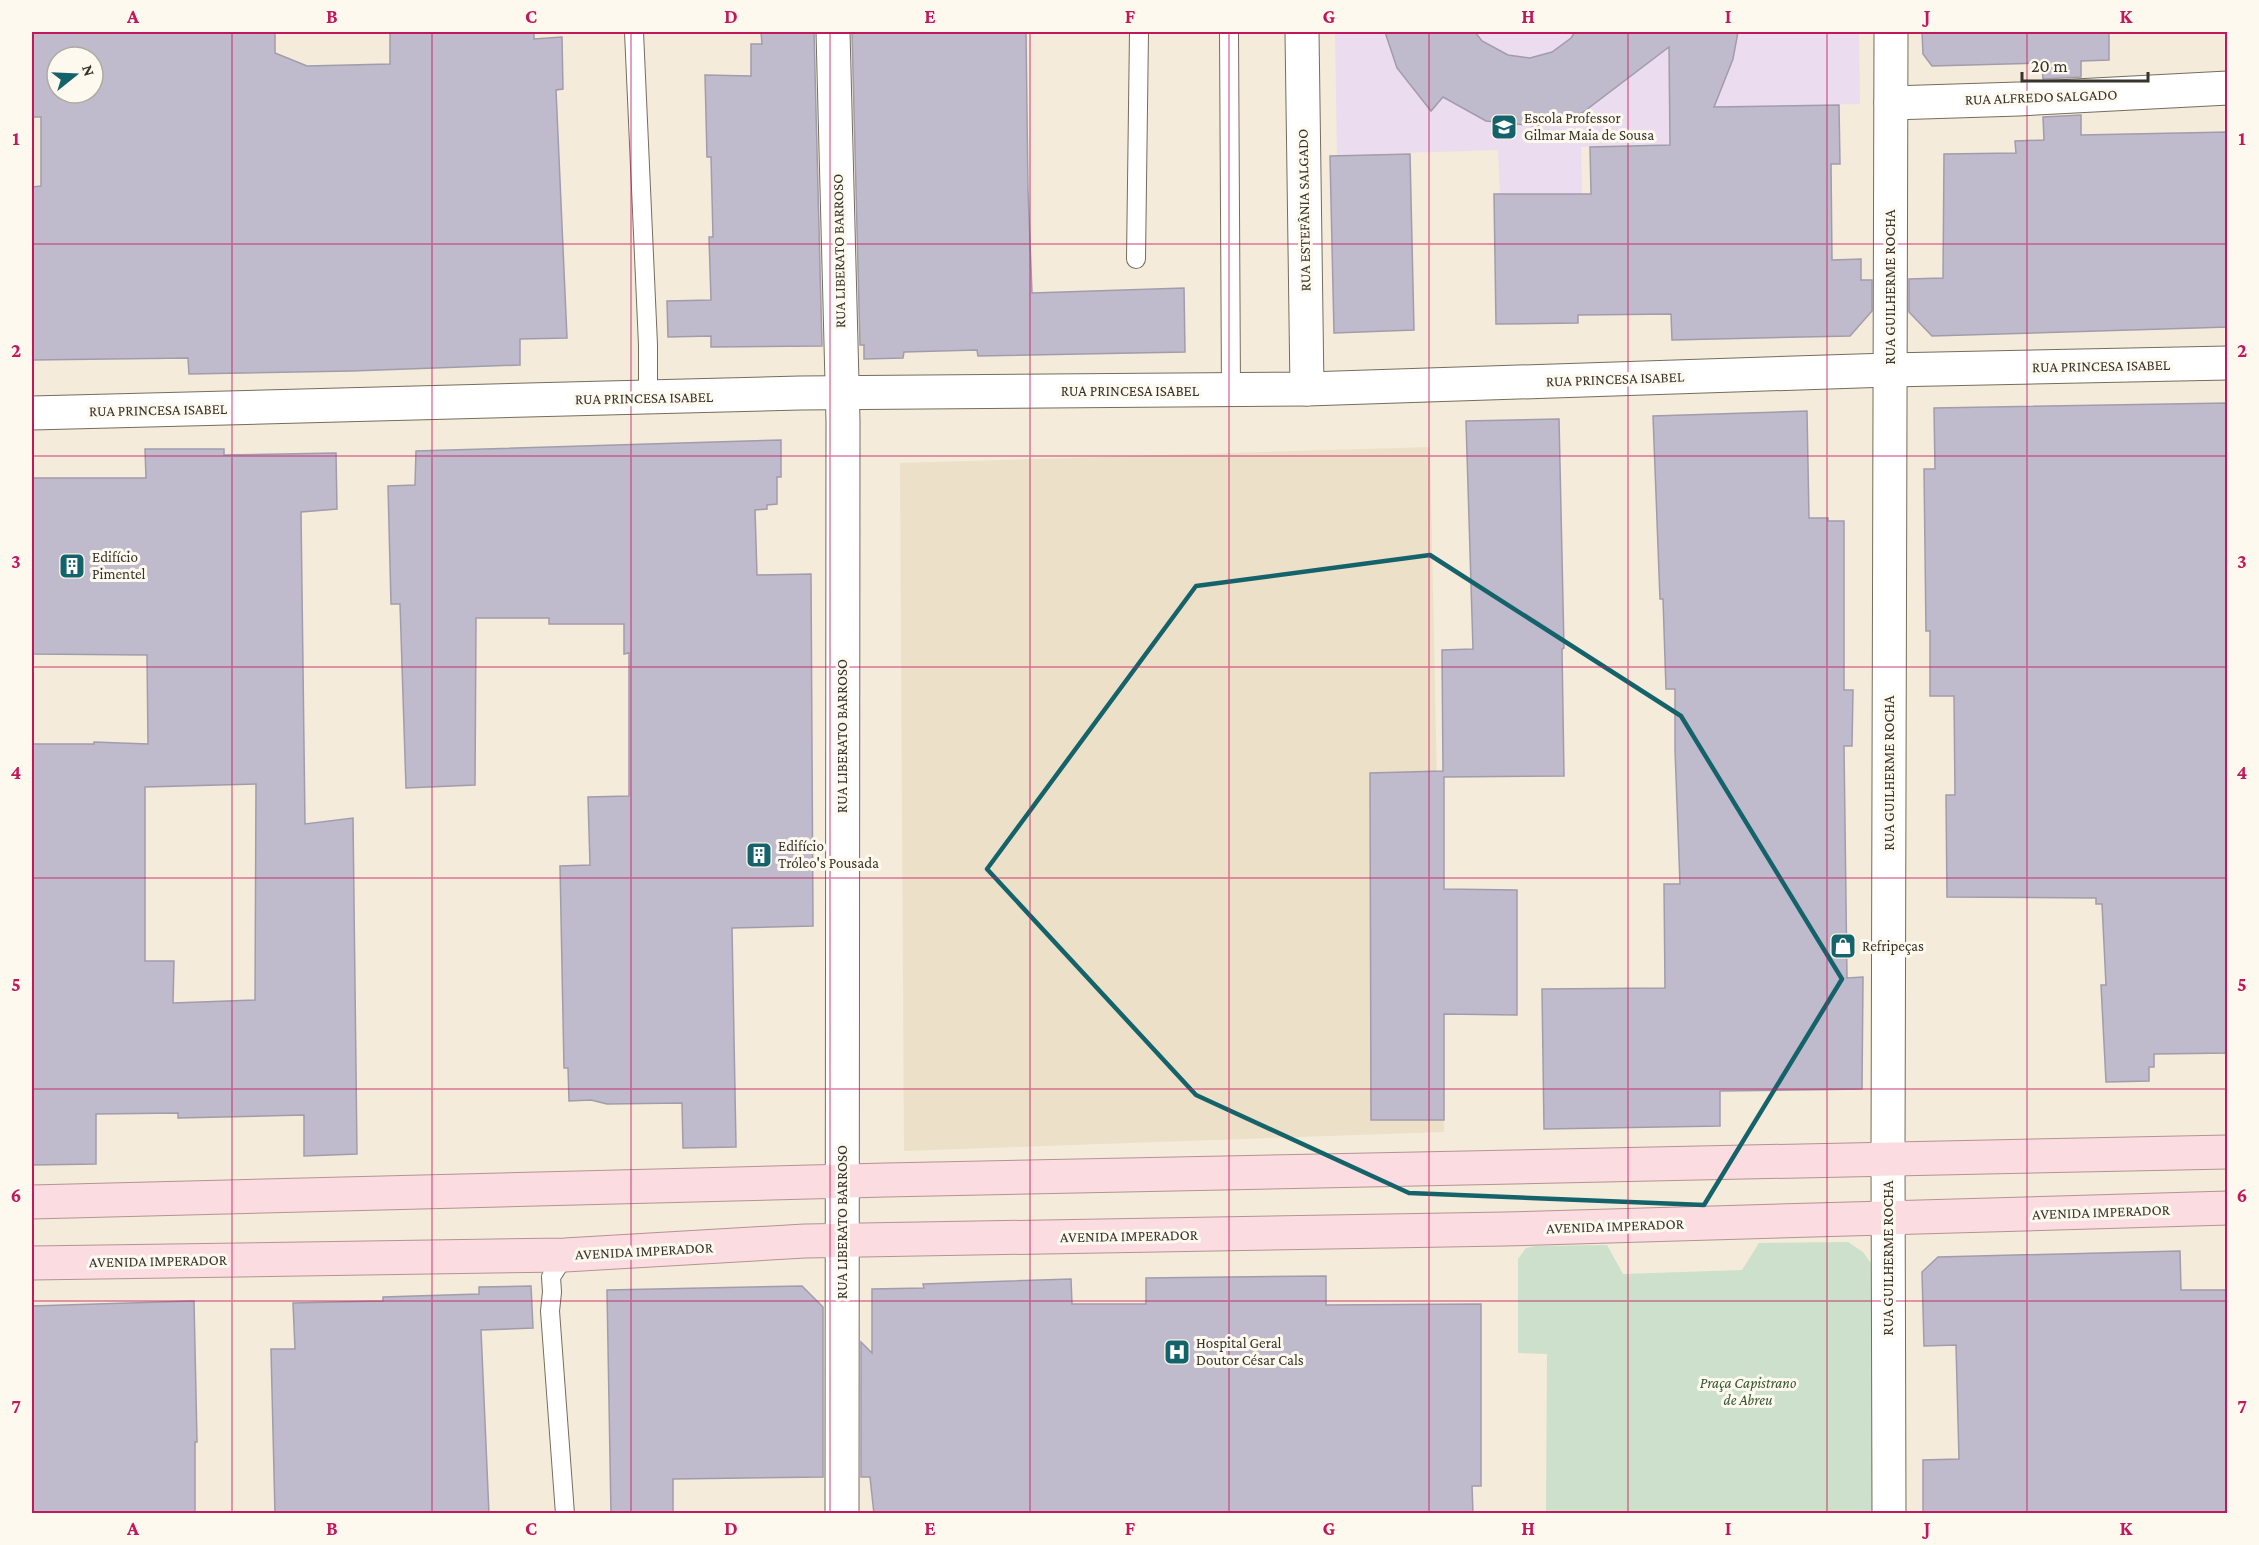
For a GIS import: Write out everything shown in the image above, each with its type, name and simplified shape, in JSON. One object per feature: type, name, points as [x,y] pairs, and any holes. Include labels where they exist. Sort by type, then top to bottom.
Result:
[{"type":"main road","points":[[32,1202],[841,1181],[2228,1152]]},
{"type":"main road","name":"AVENIDA IMPERADOR","points":[[32,1263],[565,1255],[842,1240],[1505,1230],[2228,1208]]},
{"type":"street","name":"RUA LIBERATO BARROSO","points":[[833,32],[843,393],[842,1514]]},
{"type":"street","name":"RUA ESTEFÂNIA SALGADO","points":[[1302,32],[1307,389]]},
{"type":"street","name":"RUA GUILHERME ROCHA","points":[[1889,1514],[1891,32]]},
{"type":"street","name":"RUA ALFREDO SALGADO","points":[[1891,103],[2228,88]]},
{"type":"street","name":"RUA PRINCESA ISABEL","points":[[32,413],[843,393],[1307,389],[1889,370],[2228,363]]},
{"type":"lane","points":[[634,32],[648,345],[648,398]]},
{"type":"lane","points":[[1136,258],[1138,32]]},
{"type":"lane","points":[[1229,32],[1231,390]]},
{"type":"lane","points":[[565,1255],[551,1277],[550,1311],[565,1514]]},
{"type":"highlighted area","points":[[1430,555],[1681,716],[1842,979],[1704,1205],[1409,1193],[1196,1095],[987,869],[1196,586]]},
{"type":"shaded area","name":"Escola Professor Gilmar Maia de Sousa","points":[[1335,32],[1859,32],[1860,104],[1671,109],[1670,145],[1581,147],[1582,194],[1500,194],[1498,150],[1337,155]]},
{"type":"shaded area","points":[[1430,447],[1444,1132],[904,1151],[900,463]]},
{"type":"green space","name":"Praça Capistrano de Abreu","points":[[1848,1242],[1863,1252],[1872,1265],[1872,1513],[1546,1513],[1547,1354],[1518,1353],[1518,1259],[1526,1248],[1607,1245],[1623,1274],[1742,1270],[1759,1243]]},
{"type":"building","points":[[32,32],[275,32],[275,53],[307,66],[390,64],[390,32],[534,32],[534,39],[562,37],[563,89],[556,90],[567,338],[520,339],[520,365],[189,374],[188,358],[32,360],[32,187],[41,186],[41,117],[32,117]]},
{"type":"building","points":[[761,32],[814,32],[822,346],[711,347],[711,336],[668,337],[667,301],[711,300],[709,237],[713,237],[711,157],[707,157],[705,75],[751,76],[751,44],[762,44]]},
{"type":"building","points":[[852,32],[1026,32],[1032,293],[1184,288],[1185,352],[978,356],[977,350],[904,352],[903,358],[864,359],[864,345],[860,345]]},
{"type":"building","points":[[1385,32],[1475,32],[1482,41],[1508,55],[1530,58],[1552,52],[1571,38],[1575,32],[1738,32],[1733,59],[1714,107],[1839,105],[1840,164],[1831,164],[1832,260],[1861,259],[1861,280],[1872,280],[1872,311],[1850,336],[1672,340],[1671,314],[1578,315],[1578,323],[1496,324],[1494,194],[1591,194],[1590,147],[1670,145],[1669,47],[1582,113],[1536,126],[1486,121],[1443,97],[1431,111],[1397,68]]},
{"type":"building","points":[[1922,32],[2109,32],[2109,60],[2081,61],[2081,77],[2043,79],[2042,63],[1932,66],[1923,54]]},
{"type":"building","points":[[2081,115],[2081,135],[2228,132],[2228,327],[1932,336],[1909,312],[1909,279],[1943,278],[1944,154],[2016,153],[2015,141],[2044,140],[2043,117]]},
{"type":"building","points":[[1410,154],[1414,330],[1334,333],[1330,156]]},
{"type":"building","points":[[2228,403],[2228,1053],[2154,1054],[2154,1067],[2149,1067],[2149,1081],[2106,1082],[2101,985],[2106,985],[2102,904],[2096,904],[2096,898],[1947,897],[1946,795],[1955,795],[1954,696],[1930,696],[1930,631],[1926,631],[1924,469],[1935,469],[1934,408]]},
{"type":"building","points":[[1807,411],[1809,518],[1844,521],[1844,690],[1853,690],[1852,746],[1844,746],[1847,978],[1863,977],[1862,1089],[1720,1091],[1720,1126],[1544,1129],[1542,989],[1665,988],[1664,884],[1680,884],[1675,689],[1666,689],[1653,416]]},
{"type":"building","points":[[1559,419],[1564,776],[1444,777],[1444,889],[1517,890],[1517,1015],[1444,1014],[1444,1120],[1371,1120],[1370,773],[1443,771],[1442,650],[1473,649],[1466,421]]},
{"type":"building","points":[[781,440],[781,477],[777,477],[777,504],[767,505],[767,509],[755,510],[757,575],[811,574],[813,926],[732,928],[736,1147],[683,1148],[682,1103],[607,1104],[591,1100],[569,1101],[568,1068],[564,1068],[560,866],[590,865],[588,797],[629,796],[629,653],[624,654],[624,624],[549,624],[549,618],[476,618],[475,785],[406,788],[400,604],[391,604],[388,486],[415,485],[416,451]]},
{"type":"building","points":[[145,449],[224,449],[224,455],[336,453],[337,509],[301,512],[305,824],[353,818],[357,1154],[304,1156],[304,1115],[178,1118],[178,1113],[96,1114],[96,1164],[32,1165],[32,744],[94,744],[94,742],[148,744],[147,655],[32,654],[32,478],[146,478]],"holes":[[[256,784],[255,1000],[173,1003],[174,961],[145,961],[145,787]]]},
{"type":"building","points":[[2180,1251],[2181,1290],[2228,1290],[2228,1514],[1923,1514],[1923,1460],[1959,1459],[1956,1345],[1924,1346],[1922,1272],[1938,1257]]},
{"type":"building","name":"Hospital Geral Doutor César Cals","points":[[1326,1276],[1326,1305],[1481,1304],[1481,1486],[1472,1486],[1473,1514],[874,1514],[870,1477],[861,1477],[861,1342],[872,1353],[872,1289],[924,1288],[923,1284],[1071,1279],[1072,1304],[1146,1304],[1146,1278]]},
{"type":"building","points":[[531,1286],[533,1328],[481,1330],[489,1514],[275,1514],[271,1349],[295,1349],[293,1303],[383,1301],[383,1297],[479,1294],[479,1287]]},
{"type":"building","points":[[802,1286],[823,1307],[823,1477],[673,1479],[673,1514],[611,1514],[607,1290]]},
{"type":"building","points":[[194,1301],[197,1442],[195,1442],[195,1514],[32,1514],[32,1306]]},
{"type":"place","name":"Escola Professor Gilmar Maia de Sousa","points":[[1504,127]]},
{"type":"place","name":"Edifício Pimentel","points":[[72,566]]},
{"type":"place","name":"Edifício Tróleo's Pousada","points":[[759,855]]},
{"type":"place","name":"Refripeças","points":[[1843,946]]},
{"type":"place","name":"Hospital Geral Doutor César Cals","points":[[1177,1352]]}]
